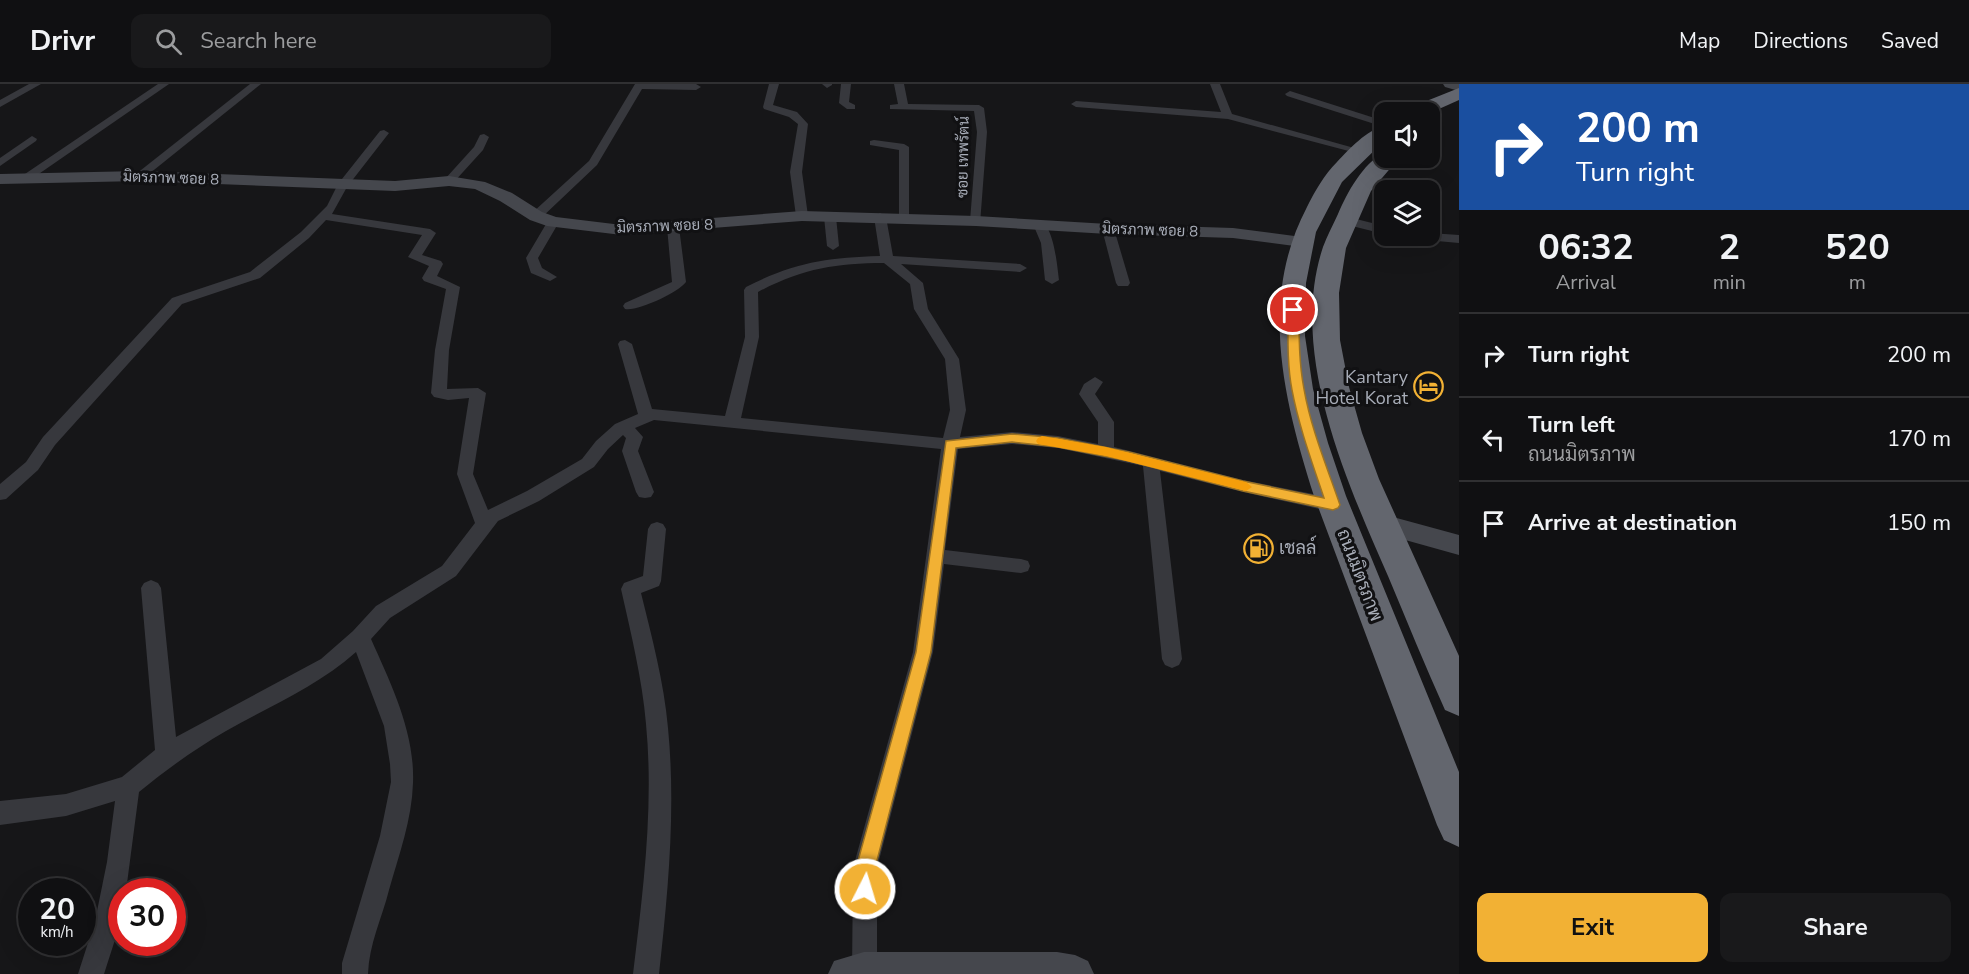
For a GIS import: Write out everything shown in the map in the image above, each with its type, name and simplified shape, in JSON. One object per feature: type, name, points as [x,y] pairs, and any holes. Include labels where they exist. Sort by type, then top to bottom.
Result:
[{"type":"highway","points":[[1439,102],[1459,93]]},
{"type":"highway","points":[[1440,121],[1459,111]]},
{"type":"highway","name":"ถนนมิตรภาพ","points":[[1374,140],[1360,151],[1329,184],[1313,211],[1302,242],[1294,294],[1293,344],[1298,389],[1309,434],[1333,505],[1459,825]]},
{"type":"highway","points":[[1380,168],[1359,193],[1344,220],[1330,269],[1326,303],[1329,353],[1337,396],[1350,441],[1382,524],[1459,698]]},
{"type":"street","points":[[0,104],[36,84]]},
{"type":"street","points":[[26,178],[164,84]]},
{"type":"street","points":[[140,176],[256,84]]},
{"type":"street","points":[[774,84],[768,107],[796,116],[803,124],[796,172],[802,216]]},
{"type":"street","points":[[846,84],[844,103],[851,107]]},
{"type":"street","name":"ซอย เทพรัตน์","points":[[899,84],[899,107],[979,108],[982,132],[976,221]]},
{"type":"street","points":[[1215,84],[1228,116]]},
{"type":"street","points":[[1450,84],[1459,87]]},
{"type":"street","points":[[536,216],[593,163],[639,85],[697,86],[693,101]]},
{"type":"street","points":[[1290,94],[1374,121]]},
{"type":"street","points":[[1076,104],[1228,116],[1360,151]]},
{"type":"street","points":[[0,494],[33,466],[50,441],[177,301],[255,275],[305,235],[332,207],[342,186],[384,133]]},
{"type":"street","points":[[449,181],[479,148],[484,137]]},
{"type":"street","points":[[0,163],[32,139]]},
{"type":"street","points":[[874,143],[904,147],[905,218]]},
{"type":"street","name":"มิตรภาพ ซอย 8","points":[[0,179],[140,176],[342,186],[395,186],[449,181],[479,185],[506,197],[536,216],[554,222],[622,230],[802,216],[830,216],[1233,233],[1302,242]]},
{"type":"street","points":[[323,216],[430,233],[414,257],[436,264],[429,278],[453,287],[442,350],[439,393],[446,396],[467,392],[478,393],[465,474],[484,524]]},
{"type":"street","points":[[830,216],[833,246]]},
{"type":"street","points":[[880,218],[888,259],[916,283],[921,309],[952,360],[958,410],[950,444],[923,652],[865,868],[856,972],[1057,971],[1075,974]]},
{"type":"street","points":[[1344,220],[1374,228]]},
{"type":"street","points":[[550,277],[536,270],[532,258],[554,222]]},
{"type":"street","points":[[1039,224],[1047,243],[1052,280]]},
{"type":"street","points":[[630,306],[676,286],[679,282],[673,227]]},
{"type":"street","points":[[1108,229],[1123,283]]},
{"type":"street","points":[[1440,237],[1459,239]]},
{"type":"street","points":[[732,422],[752,337],[751,290],[794,270],[836,262],[888,259],[1020,268]]},
{"type":"street","points":[[625,344],[647,418]]},
{"type":"street","points":[[1095,382],[1087,394],[1106,422],[1106,451]]},
{"type":"street","points":[[0,813],[66,805],[128,786],[166,755],[218,724],[328,665],[360,637],[383,612],[449,571],[492,516],[533,496],[588,463],[602,445],[624,427],[652,414],[950,444],[1012,438],[1058,442],[1106,451],[1243,486],[1333,505]]},
{"type":"street","points":[[624,427],[635,437],[630,450],[645,492]]},
{"type":"street","points":[[1151,462],[1172,659]]},
{"type":"street","points":[[1382,524],[1459,545]]},
{"type":"street","points":[[646,974],[652,922],[660,772],[653,692],[631,589],[651,581],[657,529]]},
{"type":"street","points":[[935,556],[1021,566]]},
{"type":"street","points":[[151,588],[166,755]]},
{"type":"street","points":[[355,974],[354,959],[380,879],[402,782],[396,735],[388,707],[360,637]]},
{"type":"street","points":[[90,974],[108,921],[119,861],[128,786]]},
{"type":"slow traffic","points":[[1042,441],[1106,451],[1246,487]]},
{"type":"place","name":"Kantary Hotel Korat","points":[[1429,387]]},
{"type":"place","name":"เชลล์","points":[[1258,548]]},
{"type":"route","points":[[865,889],[865,868],[923,652],[950,444],[1012,438],[1058,442],[1129,456],[1243,486],[1333,505],[1309,434],[1298,389],[1293,344],[1293,310]]}]
